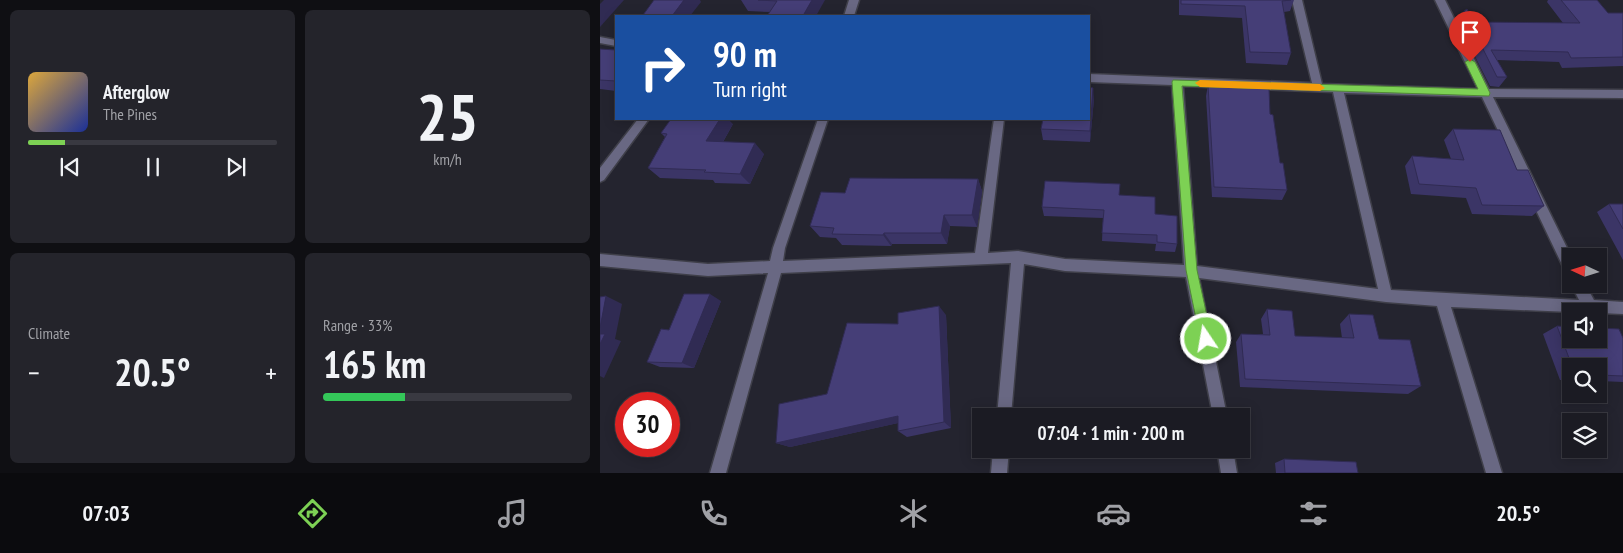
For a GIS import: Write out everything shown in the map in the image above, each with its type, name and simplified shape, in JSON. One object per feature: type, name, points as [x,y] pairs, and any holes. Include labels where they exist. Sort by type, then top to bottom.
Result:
[{"type":"street","points":[[849,15],[854,0]]},
{"type":"street","points":[[1297,0],[1318,88]]},
{"type":"street","points":[[1440,0],[1562,251]]},
{"type":"street","points":[[600,40],[615,43]]},
{"type":"street","points":[[1090,78],[1485,93],[1623,94]]},
{"type":"street","points":[[1176,82],[1192,270],[1218,408]]},
{"type":"street","points":[[1338,88],[1386,296]]},
{"type":"street","points":[[600,177],[643,120]]},
{"type":"street","points":[[718,473],[776,267],[779,248],[822,120]]},
{"type":"street","points":[[981,257],[999,120]]},
{"type":"street","points":[[600,260],[708,270],[981,257],[1018,257],[1065,265],[1192,270],[1386,296],[1562,306]]},
{"type":"street","points":[[1005,408],[1018,257]]},
{"type":"street","points":[[1442,300],[1494,473]]},
{"type":"street","points":[[1607,309],[1622,310]]},
{"type":"street","points":[[999,473],[1000,458]]},
{"type":"street","points":[[1226,458],[1229,473]]},
{"type":"building","points":[[654,0],[684,0],[673,15],[643,15]]},
{"type":"building","points":[[758,0],[812,0],[804,14],[820,15],[768,15],[777,1]]},
{"type":"building","points":[[1181,0],[1291,0],[1282,1],[1291,53],[1250,52],[1245,6],[1181,4]]},
{"type":"building","points":[[1561,0],[1597,0],[1608,13],[1623,13],[1623,57],[1571,58],[1568,52],[1491,50],[1507,77],[1497,77],[1464,11],[1467,9],[1474,22],[1580,23]]},
{"type":"building","points":[[600,49],[615,50],[615,81],[600,80]]},
{"type":"building","points":[[1208,85],[1269,89],[1270,114],[1273,115],[1280,163],[1283,163],[1287,190],[1214,187]]},
{"type":"building","points":[[1090,87],[1093,88],[1090,131],[1041,129],[1043,120],[1090,120]]},
{"type":"building","points":[[670,120],[719,120],[706,141],[755,143],[740,174],[704,172],[706,170],[648,168],[667,134],[661,133]]},
{"type":"building","points":[[1453,129],[1500,130],[1517,170],[1528,170],[1544,206],[1482,205],[1476,188],[1419,184],[1412,156],[1464,160]]},
{"type":"building","points":[[850,178],[978,179],[972,215],[944,215],[941,233],[832,234],[834,228],[810,226],[821,192],[845,193]]},
{"type":"building","points":[[1045,181],[1120,184],[1119,195],[1155,197],[1155,214],[1177,216],[1177,244],[1157,242],[1157,235],[1102,233],[1104,210],[1042,207]]},
{"type":"building","points":[[1609,204],[1623,204],[1623,229]]},
{"type":"building","points":[[684,294],[710,294],[682,363],[647,362],[661,329],[669,330]]},
{"type":"building","points":[[606,296],[600,328],[600,297]]},
{"type":"building","points":[[939,306],[944,422],[898,431],[898,416],[776,443],[779,404],[827,394],[847,323],[898,324],[898,313]]},
{"type":"building","points":[[1267,309],[1292,311],[1295,336],[1354,338],[1349,314],[1373,315],[1379,339],[1410,340],[1421,386],[1245,379],[1241,334],[1270,335]]},
{"type":"building","points":[[1557,326],[1562,326],[1562,339]]},
{"type":"building","points":[[1607,328],[1619,329],[1623,338],[1623,376],[1607,375],[1607,358],[1569,358],[1565,348],[1607,348]]},
{"type":"building","points":[[600,334],[605,334],[600,344]]},
{"type":"building","points":[[1284,459],[1356,462],[1358,473],[1285,473]]},
{"type":"slow traffic","points":[[1200,83],[1320,88]]},
{"type":"route","points":[[1206,339],[1192,270],[1176,82],[1485,93],[1470,62]]}]
